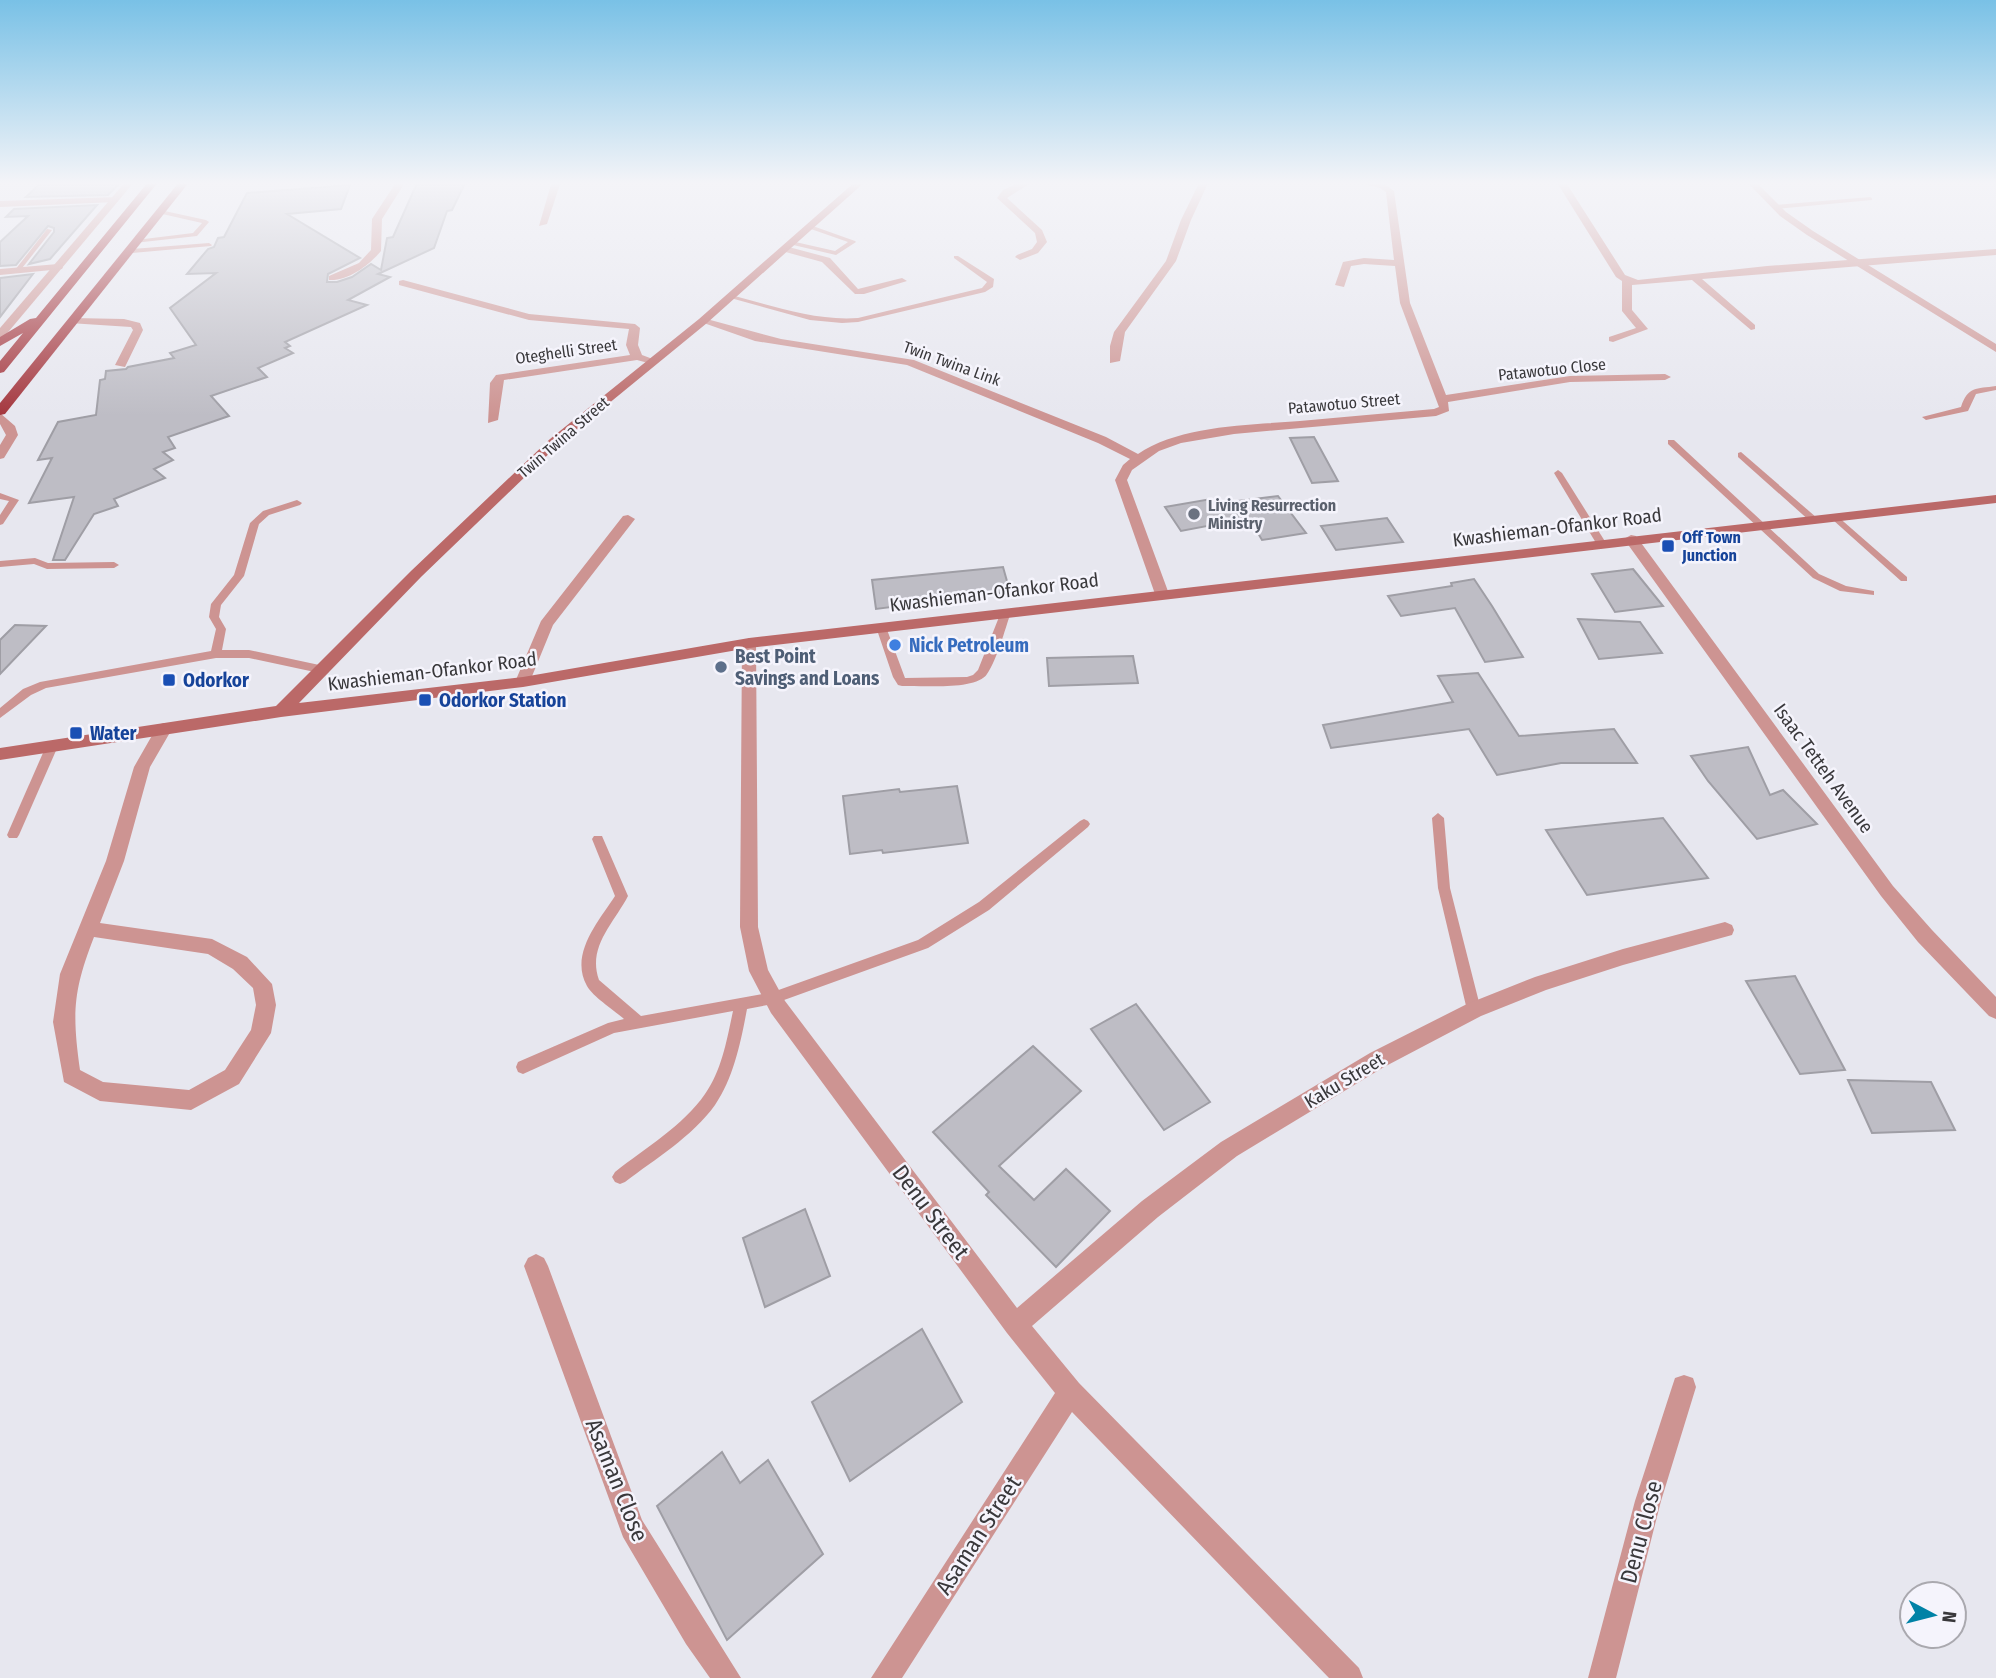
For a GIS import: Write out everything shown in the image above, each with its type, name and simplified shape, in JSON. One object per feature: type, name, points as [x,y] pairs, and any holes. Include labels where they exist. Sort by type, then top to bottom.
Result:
[{"type":"highway","points":[[0,342],[49,311],[91,259]]},
{"type":"highway","points":[[0,411],[121,259]]},
{"type":"highway","points":[[0,369],[18,331]]},
{"type":"main road","name":"Twin Twina Street","points":[[281,711],[416,574],[554,442],[703,321],[773,259]]},
{"type":"main road","name":"Kwashieman-Ofankor Road","points":[[0,754],[281,711],[523,682],[749,643],[1996,499]]},
{"type":"street","points":[[0,335],[18,331],[64,259]]},
{"type":"street","points":[[333,278],[363,265],[368,259]]},
{"type":"street","points":[[824,259],[855,291],[902,281]]},
{"type":"street","points":[[1114,361],[1114,348],[1122,322],[1162,277],[1170,259]]},
{"type":"street","points":[[1399,259],[1405,303],[1443,399]]},
{"type":"street","points":[[1610,259],[1621,276],[1627,281],[1637,283],[1900,259]]},
{"type":"street","points":[[1852,259],[1996,349]]},
{"type":"street","points":[[1340,285],[1347,264],[1400,263]]},
{"type":"street","points":[[0,272],[58,267]]},
{"type":"street","points":[[1694,277],[1751,327]]},
{"type":"street","points":[[1613,339],[1643,329],[1627,311],[1627,281]]},
{"type":"street","points":[[403,283],[529,317],[635,328],[632,345],[636,357],[652,361]]},
{"type":"street","points":[[72,321],[124,322],[136,325],[138,330],[121,365]]},
{"type":"street","name":"Twin Twina Link","points":[[703,321],[763,342],[881,355],[910,362],[1102,440],[1139,459]]},
{"type":"street","name":"Oteghelli Street","points":[[492,420],[496,383],[500,377],[636,357]]},
{"type":"street","name":"Patawotuo Close","points":[[1443,399],[1570,379],[1665,377]]},
{"type":"street","name":"Patawotuo Street","points":[[1139,459],[1155,448],[1205,434],[1436,412],[1445,408],[1443,399]]},
{"type":"street","points":[[0,417],[11,429],[12,435],[0,455]]},
{"type":"street","points":[[1139,459],[1127,468],[1121,480],[1123,493],[1162,594]]},
{"type":"street","points":[[523,682],[545,624],[628,519]]},
{"type":"street","name":"Isaac Tetteh Avenue","points":[[1631,540],[1887,891],[1925,936],[1996,1010]]},
{"type":"street","name":"Denu Street","points":[[749,643],[749,927],[759,971],[774,998],[1015,1325],[1070,1392],[1349,1678]]},
{"type":"street","points":[[89,929],[212,947],[240,963],[262,984],[266,1005],[261,1032],[232,1077],[191,1100],[100,1091],[71,1075],[63,1023],[70,974],[115,861],[142,768],[164,729]]},
{"type":"street","name":"Kaku Street","points":[[1015,1325],[1150,1209],[1229,1149],[1377,1060],[1474,1010],[1542,983],[1623,957],[1726,930]]},
{"type":"street","name":"Asaman Close","points":[[536,1266],[632,1528],[696,1634],[727,1678]]},
{"type":"street","name":"Denu Close","points":[[1602,1678],[1648,1501],[1684,1387]]},
{"type":"street","name":"Asaman Street","points":[[885,1678],[1070,1392]]},
{"type":"lane","points":[[17,271],[26,259]]},
{"type":"lane","points":[[731,297],[817,319],[845,322],[858,320],[985,290],[990,285],[990,281],[959,259]]},
{"type":"lane","points":[[1926,417],[1965,409],[1969,396],[1973,393],[1996,388]]},
{"type":"lane","points":[[1671,442],[1759,526],[1823,580],[1844,589],[1870,593]]},
{"type":"lane","points":[[1741,455],[1814,520]]},
{"type":"lane","points":[[1558,473],[1601,543]]},
{"type":"lane","points":[[0,496],[14,500],[0,522]]},
{"type":"lane","points":[[216,654],[221,629],[215,617],[216,604],[239,576],[255,523],[266,513],[297,503]]},
{"type":"lane","points":[[1836,518],[1904,579]]},
{"type":"lane","points":[[0,564],[34,561],[47,566],[114,565]]},
{"type":"lane","points":[[881,627],[902,682],[968,681],[983,672],[1006,612]]},
{"type":"lane","points":[[0,714],[27,692],[44,685],[216,654],[249,654],[324,670]]},
{"type":"lane","points":[[13,835],[52,746]]},
{"type":"lane","points":[[1438,818],[1444,888],[1474,1010]]},
{"type":"lane","points":[[523,1067],[613,1027],[774,998],[923,944],[984,906],[1084,824]]},
{"type":"lane","points":[[598,839],[622,896],[600,926],[592,944],[587,961],[588,975],[593,984],[639,1023]]},
{"type":"lane","points":[[620,1177],[688,1122],[710,1099],[733,1047],[741,1004]]},
{"type":"building","points":[[0,259],[21,259],[16,265],[0,266]]},
{"type":"building","points":[[33,259],[49,259],[29,264]]},
{"type":"building","points":[[199,259],[357,259],[328,274],[327,282],[352,277],[371,264],[381,270],[383,259],[410,259],[378,274],[390,277],[348,300],[367,305],[285,342],[290,346],[285,348],[293,353],[258,368],[267,377],[211,396],[229,416],[168,437],[175,448],[163,452],[173,460],[154,469],[165,478],[114,499],[118,506],[94,514],[65,560],[53,560],[74,497],[29,503],[52,458],[38,460],[58,422],[96,415],[100,380],[105,379],[106,371],[174,358],[170,353],[196,345],[170,308],[216,273],[187,274]]},
{"type":"building","points":[[33,274],[0,317],[0,278]]},
{"type":"building","points":[[1314,437],[1338,481],[1312,483],[1290,438]]},
{"type":"building","points":[[1278,496],[1306,533],[1262,540],[1249,518],[1181,531],[1165,507],[1211,499],[1214,504]]},
{"type":"building","points":[[1387,518],[1403,542],[1336,550],[1321,526]]},
{"type":"building","points":[[1003,567],[1010,592],[876,609],[872,580]]},
{"type":"building","points":[[1633,569],[1663,606],[1615,612],[1592,574]]},
{"type":"building","points":[[1474,579],[1523,657],[1485,662],[1455,608],[1401,616],[1388,596],[1452,586],[1451,583]]},
{"type":"building","points":[[1578,619],[1640,622],[1662,653],[1599,659]]},
{"type":"building","points":[[15,625],[46,626],[0,674],[0,640]]},
{"type":"building","points":[[1133,656],[1138,683],[1049,686],[1047,658]]},
{"type":"building","points":[[1478,673],[1519,736],[1614,729],[1637,763],[1561,763],[1497,775],[1469,729],[1331,748],[1323,725],[1453,702],[1438,676]]},
{"type":"building","points":[[1748,747],[1770,795],[1783,790],[1817,824],[1757,839],[1708,781],[1691,756]]},
{"type":"building","points":[[957,786],[968,843],[850,854],[843,796]]},
{"type":"building","points":[[1663,818],[1708,878],[1587,895],[1546,830]]},
{"type":"building","points":[[1795,976],[1845,1070],[1800,1074],[1746,981]]},
{"type":"building","points":[[1136,1004],[1210,1102],[1164,1130],[1091,1029]]},
{"type":"building","points":[[1033,1046],[1081,1091],[999,1166],[1034,1200],[1066,1169],[1110,1211],[1056,1267],[986,1195],[989,1192],[933,1132]]},
{"type":"building","points":[[1848,1080],[1931,1082],[1955,1130],[1872,1133]]},
{"type":"building","points":[[805,1209],[830,1276],[765,1307],[743,1238]]},
{"type":"building","points":[[922,1329],[962,1402],[850,1481],[812,1402]]},
{"type":"building","points":[[722,1452],[740,1483],[768,1460],[823,1554],[727,1640],[657,1506]]},
{"type":"place","name":"Living Resurrection Ministry","points":[[1194,514]]},
{"type":"place","name":"Off Town Junction","points":[[1668,546]]},
{"type":"place","name":"Nick Petroleum","points":[[895,645]]},
{"type":"place","name":"Best Point Savings and Loans","points":[[721,667]]},
{"type":"place","name":"Odorkor","points":[[169,680]]},
{"type":"place","name":"Odorkor Station","points":[[425,700]]},
{"type":"place","name":"Water","points":[[76,733]]}]
